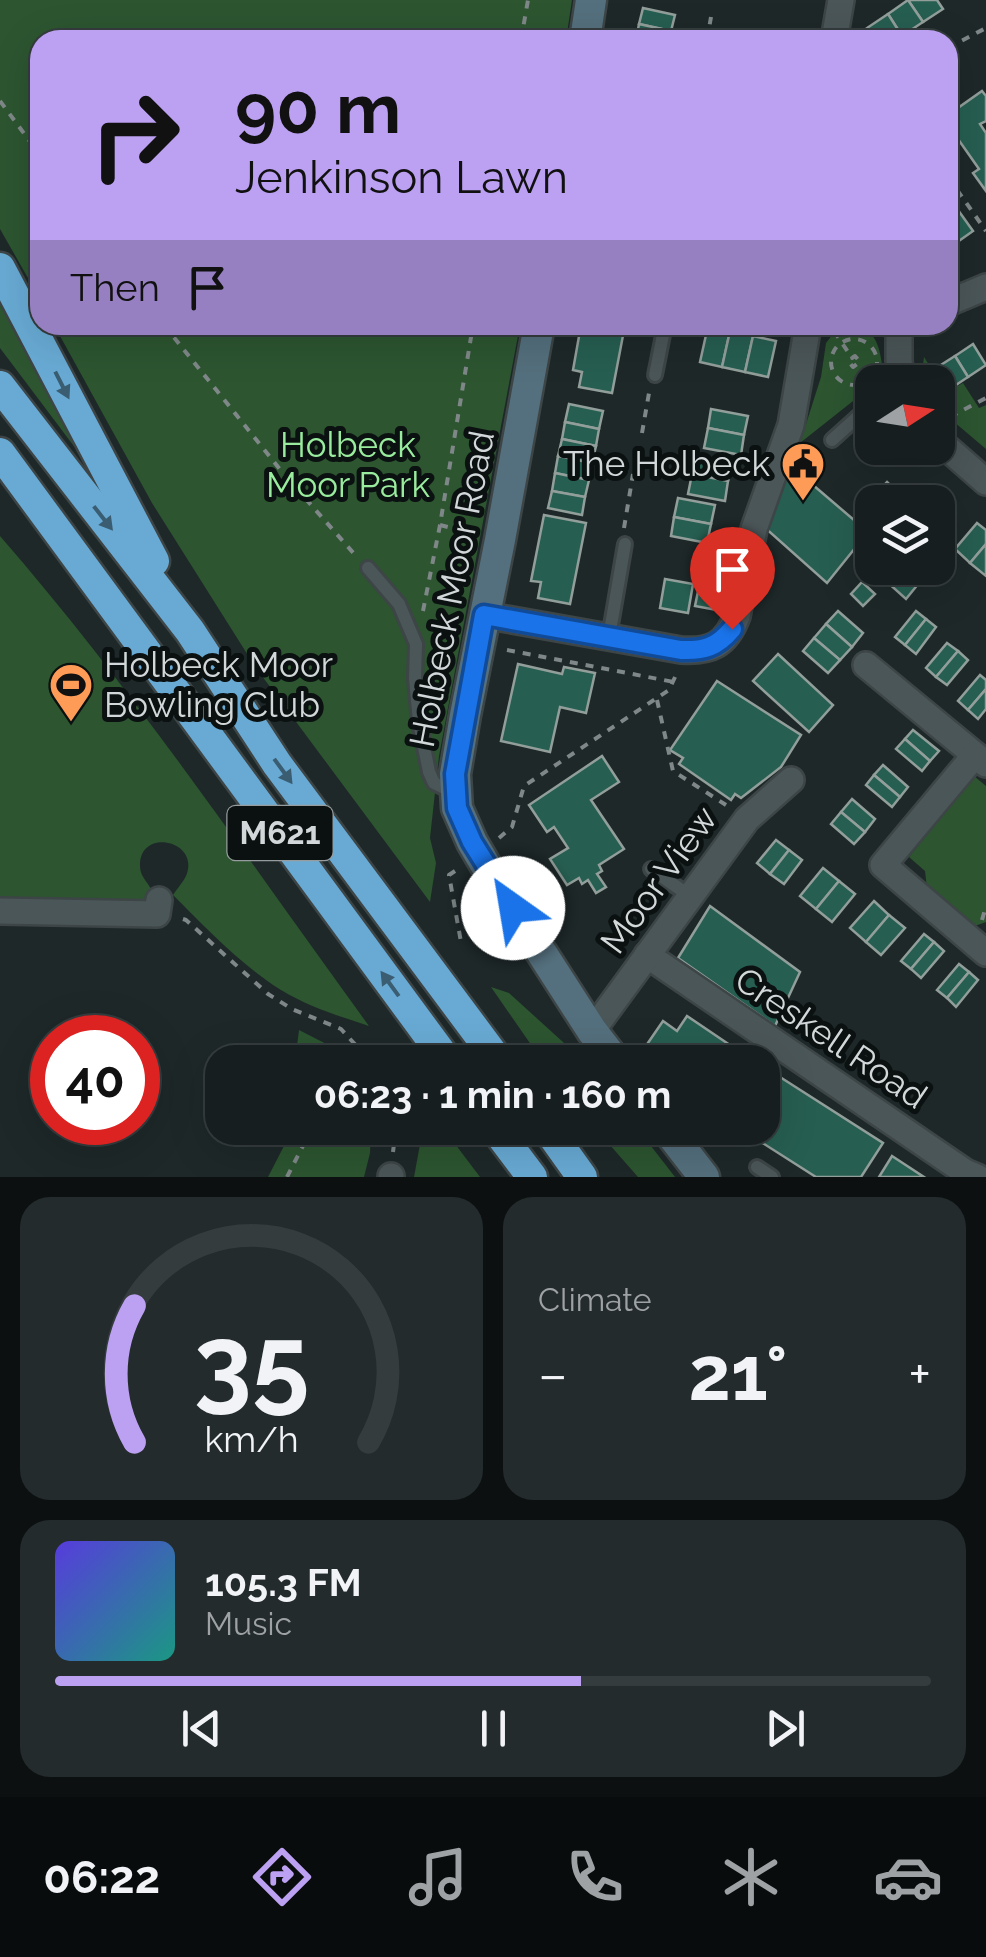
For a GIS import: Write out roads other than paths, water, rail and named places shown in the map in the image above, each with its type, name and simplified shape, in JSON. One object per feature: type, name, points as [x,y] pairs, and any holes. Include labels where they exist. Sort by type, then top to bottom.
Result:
[{"type":"highway","points":[[0,268],[30,325]]},
{"type":"highway","points":[[35,335],[190,631]]},
{"type":"highway","name":"M621","points":[[0,386],[190,631],[277,764],[486,1045]]},
{"type":"highway","name":"M621","points":[[0,453],[435,1045]]},
{"type":"highway","points":[[507,1145],[528,1173]]},
{"type":"highway","points":[[560,1145],[579,1169]]},
{"type":"street","points":[[586,30],[591,0]]},
{"type":"street","points":[[836,30],[841,0]]},
{"type":"street","points":[[958,299],[986,286]]},
{"type":"street","name":"Holbeck Moor Road","points":[[537,335],[455,774],[457,808],[478,853],[603,1045]]},
{"type":"street","points":[[481,630],[609,637],[698,651],[723,640],[737,616],[757,517],[791,425],[806,335]]},
{"type":"street","points":[[899,335],[900,365]]},
{"type":"street","points":[[955,455],[986,482]]},
{"type":"street","points":[[866,665],[981,760],[884,865],[986,953]]},
{"type":"street","name":"Moor View","points":[[592,1031],[747,818],[791,780]]},
{"type":"street","points":[[0,911],[158,907]]},
{"type":"street","name":"Creskell Road","points":[[647,954],[977,1177]]},
{"type":"street","points":[[679,1145],[704,1177]]},
{"type":"lane","points":[[656,374],[662,335]]},
{"type":"lane","points":[[832,440],[855,419]]},
{"type":"lane","points":[[609,637],[625,544]]},
{"type":"lane","points":[[368,568],[399,604],[416,644],[414,678],[428,772],[434,783],[456,794]]},
{"type":"lane","points":[[651,869],[690,896]]},
{"type":"lane","points":[[757,1167],[772,1177]]},
{"type":"place","name":"The Holbeck","points":[[803,502]]},
{"type":"place","name":"Holbeck Moor Bowling Club","points":[[71,723]]},
{"type":"park label","name":"Holbeck Moor Park","points":[[348,465]]}]
